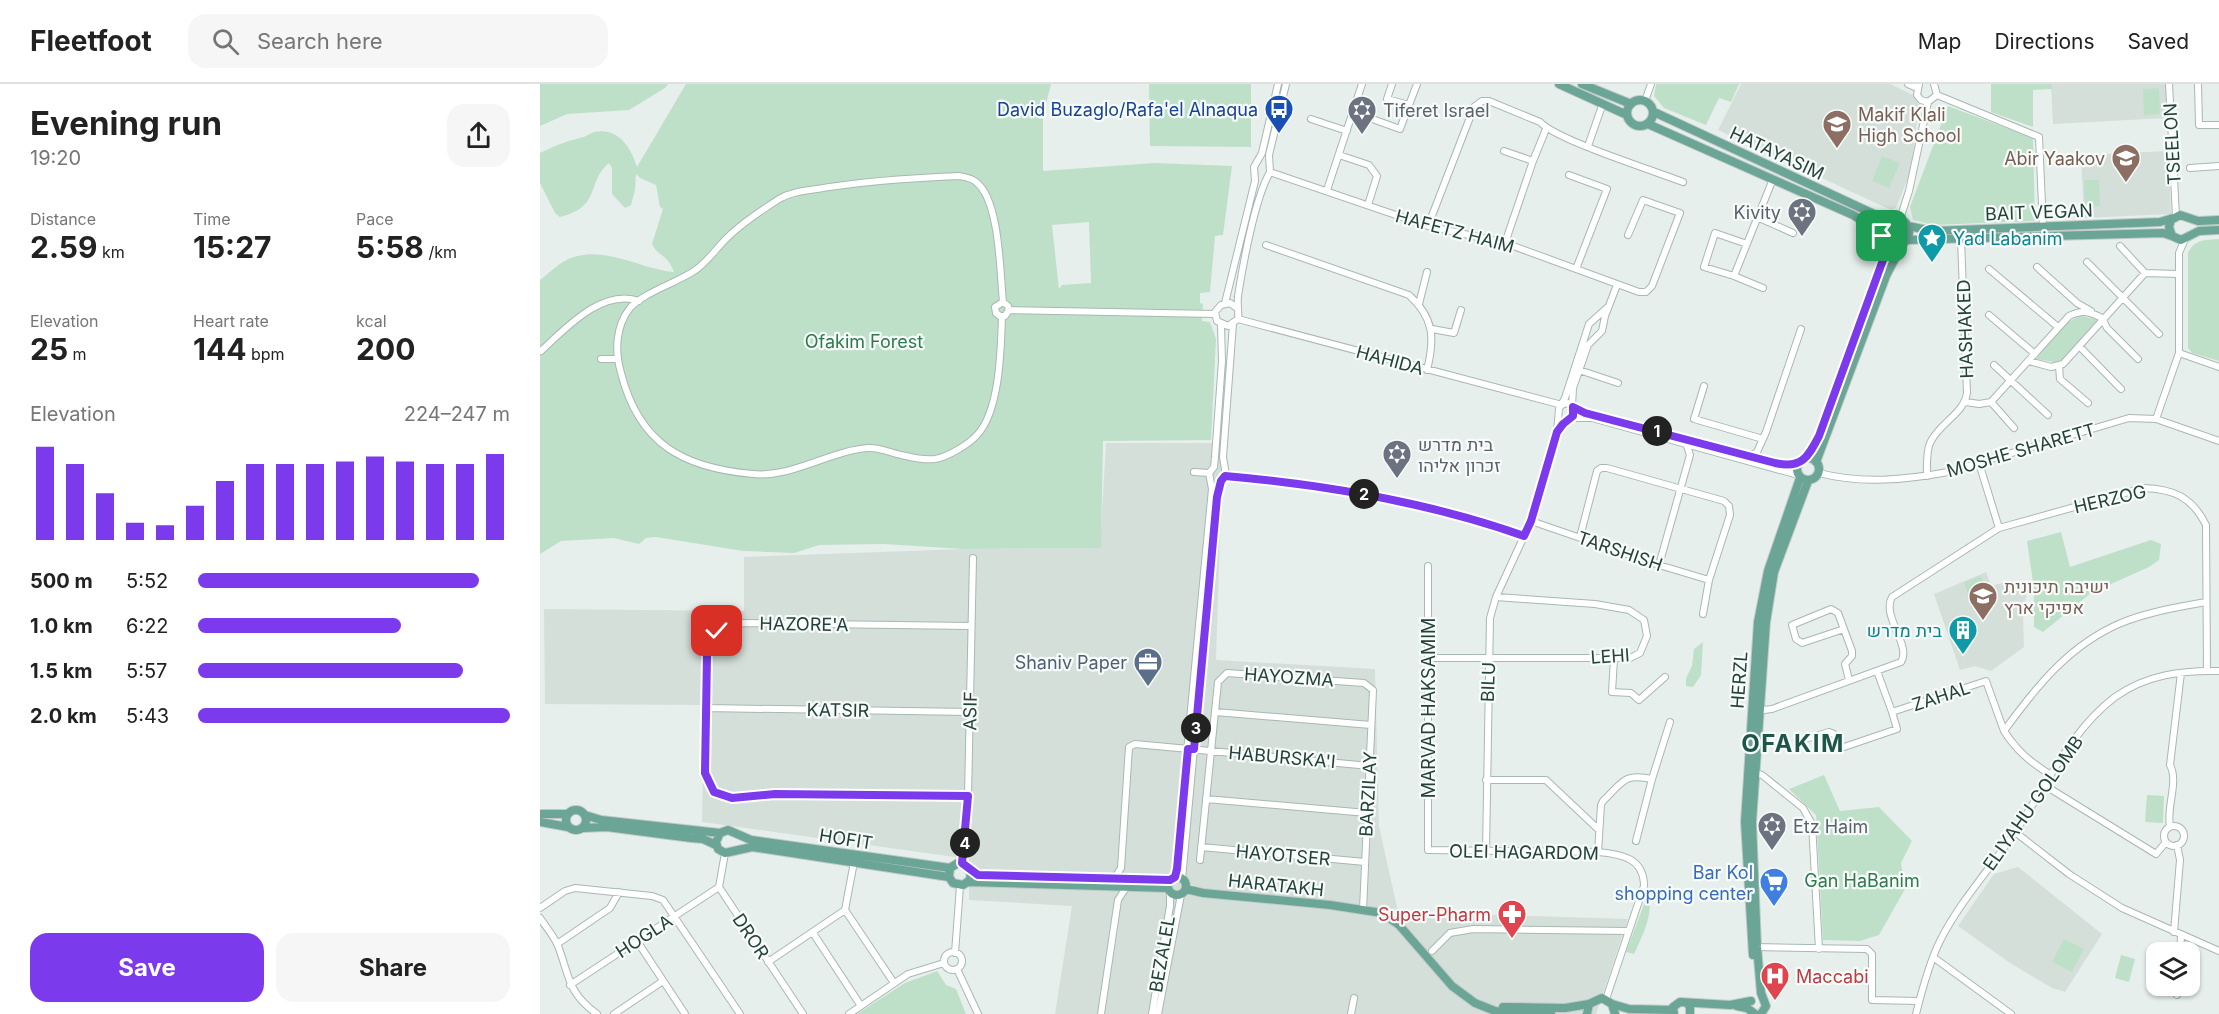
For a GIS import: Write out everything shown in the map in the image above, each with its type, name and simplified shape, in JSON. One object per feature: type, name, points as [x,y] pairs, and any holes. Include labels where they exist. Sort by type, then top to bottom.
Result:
[{"type":"main road","points":[[1559,84],[1627,115],[1634,125],[1640,127],[1652,120],[1653,111],[1650,104],[1638,100],[1631,104],[1627,115]]},
{"type":"main road","points":[[1582,84],[1631,104]]},
{"type":"main road","name":"HATAYASIM","points":[[1653,111],[1866,211],[1889,219]]},
{"type":"main road","name":"HATAYASIM","points":[[1648,124],[1853,215],[1881,232]]},
{"type":"main road","points":[[2219,220],[2199,221],[2177,216],[2169,227],[2173,237],[2188,237],[2199,231],[2219,230]]},
{"type":"main road","name":"BAIT VEGAN","points":[[1908,226],[1933,231],[2043,227],[2160,222],[2177,216]]},
{"type":"main road","points":[[2188,237],[2194,227],[2191,218]]},
{"type":"main road","points":[[1887,243],[1828,414],[1807,458],[1798,463],[1802,478],[1815,478],[1819,472],[1816,462],[1886,276],[1909,234],[1908,226],[1900,219],[1889,219],[1884,223],[1881,232],[1887,243],[1893,246],[1904,243]]},
{"type":"main road","name":"BAIT VEGAN","points":[[1904,243],[2163,233],[2173,237]]},
{"type":"main road","points":[[1807,458],[1816,462]]},
{"type":"main road","name":"HERZL","points":[[1756,999],[1752,822],[1762,597],[1768,571],[1802,478]]},
{"type":"main road","name":"HERZL","points":[[1754,947],[1745,822],[1756,711]]},
{"type":"main road","points":[[540,814],[568,814],[577,810],[601,820],[720,833],[728,830],[738,836],[737,848],[730,853],[724,853],[716,845],[703,839],[600,826],[573,831],[566,820],[568,814]]},
{"type":"main road","points":[[583,828],[587,822],[585,815]]},
{"type":"main road","points":[[540,822],[568,826]]},
{"type":"main road","points":[[716,845],[716,838],[720,833]]},
{"type":"main road","name":"HOFIT","points":[[738,836],[949,873]]},
{"type":"main road","name":"HOFIT","points":[[737,848],[758,847],[854,862],[949,873]]},
{"type":"main road","points":[[1127,883],[1114,879],[984,877],[971,871],[962,863],[955,864],[949,873],[953,883],[960,886],[968,882],[1108,886],[1127,883],[1173,883],[1183,892]]},
{"type":"main road","points":[[968,882],[971,871]]},
{"type":"main road","name":"HARATAKH","points":[[1173,883],[1183,892],[1382,913],[1395,920],[1440,975],[1475,1003]]},
{"type":"main road","points":[[1475,1003],[1498,1007],[1565,1008],[1589,1004],[1598,998],[1629,1009],[1673,1012],[1677,1003],[1689,1009],[1730,1005],[1756,999],[1766,1006],[1758,1013]]},
{"type":"main road","points":[[1756,999],[1758,1013]]},
{"type":"main road","points":[[1609,1001],[1615,1014]]},
{"type":"main road","points":[[1475,1003],[1495,1011],[1551,1014]]},
{"type":"main road","points":[[1587,1014],[1589,1004]]},
{"type":"main road","points":[[1730,1005],[1758,1013]]},
{"type":"main road","points":[[1636,1014],[1660,1011]]},
{"type":"street","points":[[1225,303],[1255,176],[1253,169],[1262,153],[1278,84]]},
{"type":"street","points":[[1221,325],[1235,322],[1245,260],[1268,172],[1286,84]]},
{"type":"street","points":[[1327,190],[1362,84]]},
{"type":"street","points":[[1392,84],[1387,99],[1409,105]]},
{"type":"street","points":[[1353,112],[1400,129],[1417,84]]},
{"type":"street","points":[[1645,101],[1651,84]]},
{"type":"street","points":[[1908,84],[1918,86],[1918,98],[1928,102]]},
{"type":"street","points":[[1934,84],[1937,95]]},
{"type":"street","name":"TSEELON","points":[[2169,84],[2177,216]]},
{"type":"street","points":[[2198,84],[2199,125],[2219,125]]},
{"type":"street","points":[[1900,219],[1911,183],[1928,102],[1937,95]]},
{"type":"street","points":[[1937,95],[2038,136],[2043,227]]},
{"type":"street","points":[[1428,226],[1474,107],[1482,101],[1489,101],[1540,122],[1546,129],[1683,182]]},
{"type":"street","points":[[1588,146],[1604,103]]},
{"type":"street","points":[[1311,119],[1347,131]]},
{"type":"street","points":[[1505,243],[1546,129]]},
{"type":"street","points":[[1504,151],[1533,161]]},
{"type":"street","points":[[1339,156],[1369,165],[1377,176],[1368,205]]},
{"type":"street","points":[[1257,163],[1264,162],[1268,172]]},
{"type":"street","points":[[2190,168],[2219,166]]},
{"type":"street","points":[[1255,176],[1260,179],[1268,172]]},
{"type":"street","name":"HAFETZ HAIM","points":[[1268,172],[1327,190],[1428,226],[1505,243],[1617,285],[1646,292],[1652,286],[1680,213],[1642,200],[1629,235]]},
{"type":"street","points":[[1569,175],[1607,189],[1576,269]]},
{"type":"street","points":[[1002,316],[999,373],[985,422],[975,437],[936,459],[907,457],[874,448],[865,448],[782,472],[755,475],[679,456],[650,436],[627,398],[616,347],[628,310],[639,301],[693,272],[739,227],[789,194],[844,185],[959,176],[975,181],[984,190],[994,219],[1003,302],[1009,310]]},
{"type":"street","points":[[1734,276],[1773,179]]},
{"type":"street","points":[[1757,217],[1793,233]]},
{"type":"street","points":[[1747,244],[1715,232],[1704,267],[1762,288]]},
{"type":"street","points":[[2156,419],[2179,353],[2179,253],[2173,237]]},
{"type":"street","points":[[2179,253],[2188,237]]},
{"type":"street","name":"HASHAKED","points":[[1927,476],[1931,441],[1966,402],[1961,240]]},
{"type":"street","points":[[1266,245],[1409,295],[1419,304],[1432,329],[1427,370]]},
{"type":"street","points":[[2120,246],[2145,273],[2178,274]]},
{"type":"street","points":[[2086,262],[2159,334]]},
{"type":"street","points":[[2037,267],[2077,303],[2104,319],[2107,328],[2138,359]]},
{"type":"street","points":[[1989,269],[2058,327]]},
{"type":"street","points":[[1419,304],[1427,272]]},
{"type":"street","points":[[2029,361],[2051,367],[2059,366],[2080,347],[2145,273]]},
{"type":"street","points":[[1557,432],[1575,411],[1572,395],[1579,370],[1588,345],[1602,331],[1617,285]]},
{"type":"street","points":[[541,351],[585,311],[613,300],[630,298],[639,301]]},
{"type":"street","points":[[1002,316],[996,313],[995,307],[1003,302]]},
{"type":"street","points":[[1215,314],[1218,307],[1225,303],[1237,308]]},
{"type":"street","points":[[1557,432],[1561,408],[1589,324],[1609,306]]},
{"type":"street","points":[[1009,310],[1215,314]]},
{"type":"street","points":[[1002,316],[1009,310]]},
{"type":"street","points":[[1432,329],[1454,333],[1461,310]]},
{"type":"street","points":[[1966,402],[1979,404],[1991,402],[2069,316],[2078,312],[2090,312],[2104,319]]},
{"type":"street","points":[[1209,473],[1214,466],[1222,361],[1221,325],[1215,314]]},
{"type":"street","points":[[1989,315],[2035,354]]},
{"type":"street","points":[[1595,319],[1603,324]]},
{"type":"street","name":"HAHIDA","points":[[1235,322],[1542,401],[1561,408],[1570,418]]},
{"type":"street","name":"BEZALEL","points":[[1152,1014],[1170,906],[1191,749],[1217,497],[1223,479],[1235,322]]},
{"type":"street","points":[[1588,329],[1598,334]]},
{"type":"street","points":[[1750,456],[1758,450],[1763,439],[1801,329]]},
{"type":"street","points":[[2080,347],[2121,389]]},
{"type":"street","points":[[2179,353],[2219,367]]},
{"type":"street","points":[[601,359],[618,359]]},
{"type":"street","points":[[1994,364],[2048,415]]},
{"type":"street","points":[[2059,366],[2060,379],[2088,403]]},
{"type":"street","points":[[1579,370],[1618,383]]},
{"type":"street","points":[[1704,386],[1694,420],[1763,439]]},
{"type":"street","points":[[1991,402],[2014,428]]},
{"type":"street","points":[[1561,408],[1573,406],[1585,413],[1785,465],[1798,463]]},
{"type":"street","points":[[1570,418],[1596,418],[1802,478]]},
{"type":"street","name":"MOSHE SHARETT","points":[[1819,472],[1865,480],[1927,476],[1980,463],[2129,418],[2156,419],[2219,441]]},
{"type":"street","name":"BILU","points":[[1486,852],[1490,618],[1496,597],[1531,521],[1557,432]]},
{"type":"street","points":[[1659,566],[1690,455],[1686,443]]},
{"type":"street","points":[[1690,455],[1701,447]]},
{"type":"street","points":[[1758,450],[1764,460]]},
{"type":"street","points":[[1980,463],[1999,528]]},
{"type":"street","points":[[1214,466],[1224,468]]},
{"type":"street","points":[[1580,537],[1597,471],[1601,468],[1724,501],[1729,506],[1730,515],[1709,580],[1703,614]]},
{"type":"street","points":[[1194,471],[1209,473]]},
{"type":"street","points":[[1209,473],[1212,480],[1324,487],[1415,504],[1491,524],[1524,536]]},
{"type":"street","name":"BEZALEL","points":[[1191,749],[1212,480]]},
{"type":"street","name":"HERZOG","points":[[1877,671],[1901,662],[1904,658],[1889,608],[1892,597],[1999,528],[2143,488],[2162,489],[2188,500],[2198,509],[2206,525],[2207,671]]},
{"type":"street","name":"TARSHISH","points":[[1531,521],[1659,566],[1709,580]]},
{"type":"street","name":"ASIF","points":[[962,863],[968,796],[973,558]]},
{"type":"street","name":"MARVAD HAKSAMIM","points":[[1428,566],[1428,850]]},
{"type":"street","name":"LEHI","points":[[1428,658],[1614,659],[1635,656],[1645,644],[1647,628],[1644,620],[1629,610],[1595,604],[1496,597]]},
{"type":"street","points":[[2050,775],[2028,761],[2004,731],[2033,690],[2062,661],[2090,639],[2122,623],[2206,602]]},
{"type":"street","points":[[1844,630],[1802,643],[1796,639],[1792,625],[1831,609],[1838,613],[1852,651],[1852,656],[1845,664],[1849,680]]},
{"type":"street","name":"HAZORE'A","points":[[968,796],[775,794],[732,798],[714,792],[706,779],[706,708],[709,642],[717,631],[731,624],[971,626]]},
{"type":"street","points":[[1614,659],[1612,692],[1631,693],[1639,700],[1665,677]]},
{"type":"street","points":[[1756,711],[1772,709],[1877,671],[1892,712]]},
{"type":"street","name":"ELIYAHU GOLOMB","points":[[1916,1014],[1941,939],[2078,736],[2114,698],[2149,679],[2181,673],[2219,671]]},
{"type":"street","name":"HAYOZMA","points":[[1200,860],[1218,682],[1227,673],[1364,683]]},
{"type":"street","points":[[2166,842],[2164,834],[2170,826],[2168,816],[2174,772],[2170,765],[2181,673]]},
{"type":"street","name":"ZAHAL","points":[[1805,739],[1829,732],[1834,734],[1839,745],[1844,747],[1898,729],[1892,712],[1986,681],[2004,731]]},
{"type":"street","name":"BARZILAY","points":[[1363,910],[1373,690],[1364,683]]},
{"type":"street","name":"KATSIR","points":[[706,708],[970,712]]},
{"type":"street","points":[[1215,712],[1371,725]]},
{"type":"street","points":[[1636,841],[1670,722]]},
{"type":"street","name":"HABURSKA'I","points":[[1121,868],[1129,747],[1135,744],[1370,766]]},
{"type":"street","points":[[1754,772],[1762,775],[1803,808],[1812,824],[1819,948]]},
{"type":"street","points":[[1598,852],[1601,805],[1627,777],[1634,775],[1652,779]]},
{"type":"street","points":[[1486,780],[1546,780],[1599,830]]},
{"type":"street","points":[[2044,785],[2156,854],[2166,842]]},
{"type":"street","points":[[1206,799],[1367,813]]},
{"type":"street","points":[[2166,842],[2177,845],[2183,841],[2183,831],[2176,826],[2170,826]]},
{"type":"street","points":[[2015,832],[2069,874],[2122,908],[2219,951]]},
{"type":"street","points":[[2174,932],[2180,860],[2177,845]]},
{"type":"street","name":"HAYOTSER","points":[[1201,847],[1365,862]]},
{"type":"street","name":"OLEI HAGARDOM","points":[[1428,850],[1620,854],[1633,860],[1644,878],[1644,886],[1628,932]]},
{"type":"street","points":[[719,887],[724,853]]},
{"type":"street","points":[[768,962],[845,910],[854,862]]},
{"type":"street","points":[[1114,879],[1121,868]]},
{"type":"street","points":[[1101,1014],[1118,900],[1127,883],[1121,868]]},
{"type":"street","points":[[955,953],[960,886]]},
{"type":"street","points":[[1108,886],[1118,900]]},
{"type":"street","name":"HOGLA","points":[[570,985],[719,887]]},
{"type":"street","name":"DROR","points":[[719,887],[803,1014]]},
{"type":"street","points":[[540,908],[565,891],[575,888],[658,897],[666,903],[740,1014]]},
{"type":"street","points":[[557,944],[610,908],[619,892]]},
{"type":"street","name":"BEZALEL","points":[[1158,1014],[1183,892]]},
{"type":"street","points":[[845,910],[894,983]]},
{"type":"street","points":[[540,918],[557,944],[570,985],[587,1007],[597,1014]]},
{"type":"street","points":[[1432,951],[1450,933],[1473,928],[1628,932],[1609,1001]]},
{"type":"street","points":[[813,933],[861,1006]]},
{"type":"street","points":[[2181,936],[2181,942]]},
{"type":"street","points":[[637,941],[685,1014]]},
{"type":"street","points":[[1754,947],[1868,949],[1872,954],[1872,1000],[1919,1001]]},
{"type":"street","points":[[944,963],[948,954],[955,953],[960,956],[962,962],[957,969]]},
{"type":"street","points":[[1934,957],[2011,1014]]},
{"type":"street","points":[[849,1014],[915,971],[944,963]]},
{"type":"street","points":[[944,963],[949,969],[957,969]]},
{"type":"street","points":[[957,969],[978,1014]]},
{"type":"street","points":[[614,1014],[663,981]]},
{"type":"street","points":[[1351,1014],[1354,998]]},
{"type":"shaded area","name":"Makif Klali High School","points":[[1741,84],[1890,84],[1913,95],[1919,105],[1911,170],[1896,208],[1891,210],[1718,130]]},
{"type":"shaded area","points":[[2051,84],[2166,84],[2167,118],[2053,124]]},
{"type":"shaded area","name":"Abir Yaakov","points":[[2168,151],[2171,214],[2084,218],[2081,155]]},
{"type":"shaded area","points":[[1106,443],[1223,443],[1216,660],[1375,669],[1379,826],[1398,912],[1628,919],[1596,1014],[1055,1014],[1072,906],[969,900],[969,859],[702,822],[704,705],[545,704],[544,609],[744,611],[744,557],[963,549],[1100,548]]},
{"type":"shaded area","name":"ישיבה תיכונית אפיקי ארץ","points":[[1986,572],[1991,586],[2009,581],[2011,589],[2028,586],[2023,613],[2024,647],[1991,671],[1975,666],[1960,670],[1934,594]]},
{"type":"shaded area","points":[[2018,867],[2102,934],[2065,992],[2052,988],[2010,963],[1958,926],[1994,874]]},
{"type":"green space","points":[[540,84],[668,84],[629,110],[567,114],[540,126]]},
{"type":"green space","name":"Ofakim Forest","points":[[686,84],[1051,84],[1043,116],[1043,171],[1155,163],[1232,166],[1223,235],[1215,236],[1210,292],[1200,293],[1200,303],[1203,304],[1202,321],[1210,322],[1216,339],[1211,440],[1103,441],[1101,548],[963,549],[884,544],[819,545],[794,553],[743,551],[656,537],[646,538],[639,544],[614,538],[561,541],[540,554],[540,280],[571,258],[596,254],[674,272],[668,261],[652,244],[663,209],[660,207],[656,185],[636,174],[631,205],[625,208],[612,194],[612,168],[609,163],[602,170],[588,201],[573,213],[560,217],[555,213],[540,183],[540,153],[602,131],[622,140],[631,152],[637,167]],"holes":[[[1089,222],[1091,283],[1062,285],[1059,289],[1052,225]]]},
{"type":"green space","points":[[1149,84],[1251,84],[1251,147],[1150,146]]},
{"type":"green space","points":[[1656,84],[1739,84],[1731,102],[1719,98],[1706,125],[1664,108],[1654,96]]},
{"type":"green space","points":[[1991,84],[2051,84],[2052,89],[2033,90],[2033,127],[1991,112]]},
{"type":"green space","points":[[2159,88],[2160,114],[2144,115],[2143,89]]},
{"type":"green space","points":[[1948,106],[2033,138],[2035,221],[1933,225],[1913,220],[1910,207]]},
{"type":"green space","points":[[1882,156],[1900,163],[1889,188],[1872,181]]},
{"type":"green space","points":[[2084,180],[2099,180],[2100,206],[2085,207]]},
{"type":"green space","points":[[2219,239],[2219,361],[2192,353],[2188,348],[2188,253],[2197,243]]},
{"type":"green space","points":[[2082,316],[2099,320],[2063,360],[2054,362],[2036,359],[2062,327]]},
{"type":"green space","points":[[2061,532],[2070,567],[2151,540],[2161,544],[2159,560],[2149,567],[2091,593],[2043,632],[2034,627],[2034,589],[2027,541]]},
{"type":"green space","points":[[1981,576],[1990,602],[1972,608],[1964,582]]},
{"type":"green space","points":[[1703,642],[1701,675],[1693,687],[1686,686],[1694,649]]},
{"type":"green space","name":"Gan HaBanim","points":[[1824,775],[1840,811],[1879,807],[1912,841],[1901,863],[1905,889],[1879,935],[1860,941],[1823,940],[1816,815],[1789,789]]},
{"type":"green space","points":[[2147,795],[2164,796],[2163,823],[2145,822]]},
{"type":"green space","points":[[1646,899],[1650,900],[1650,907],[1645,928],[1634,954],[1626,952]]},
{"type":"green space","points":[[2064,939],[2084,949],[2072,972],[2052,962]]},
{"type":"green space","points":[[2121,955],[2135,959],[2129,982],[2115,978]]},
{"type":"green space","points":[[937,971],[946,985],[956,989],[966,1014],[857,1014],[905,983]]},
{"type":"place","name":"David Buzaglo/Rafa'el Alnaqua","points":[[1279,134]]},
{"type":"place","name":"Tiferet Israel","points":[[1362,136]]},
{"type":"place","name":"Makif Klali High School","points":[[1837,150]]},
{"type":"place","name":"Abir Yaakov","points":[[2126,184]]},
{"type":"place","name":"Kivity","points":[[1802,238]]},
{"type":"place","name":"Yad Labanim","points":[[1932,264]]},
{"type":"place","name":"בית מדרש זכרון אליהו","points":[[1397,480]]},
{"type":"place","name":"ישיבה תיכונית אפיקי ארץ","points":[[1983,622]]},
{"type":"place","name":"בית מדרש","points":[[1963,656]]},
{"type":"place","name":"Shaniv Paper","points":[[1148,688]]},
{"type":"place","name":"Etz Haim","points":[[1772,852]]},
{"type":"place","name":"Bar Kol shopping center","points":[[1774,908]]},
{"type":"place","name":"Super-Pharm","points":[[1512,940]]},
{"type":"place","name":"Maccabi","points":[[1775,1002]]},
{"type":"district","name":"OFAKIM","points":[[1793,743]]},
{"type":"route","points":[[717,631],[709,642],[707,656],[705,773],[709,786],[714,792],[726,798],[768,794],[968,796],[962,863],[978,875],[984,877],[1170,880],[1175,877],[1177,869],[1188,749],[1194,749],[1217,497],[1221,481],[1225,476],[1324,487],[1415,504],[1491,524],[1524,536],[1531,521],[1557,432],[1573,416],[1575,411],[1573,407],[1585,413],[1775,463],[1794,465],[1807,458],[1828,414],[1883,260],[1887,243],[1882,236]]}]
